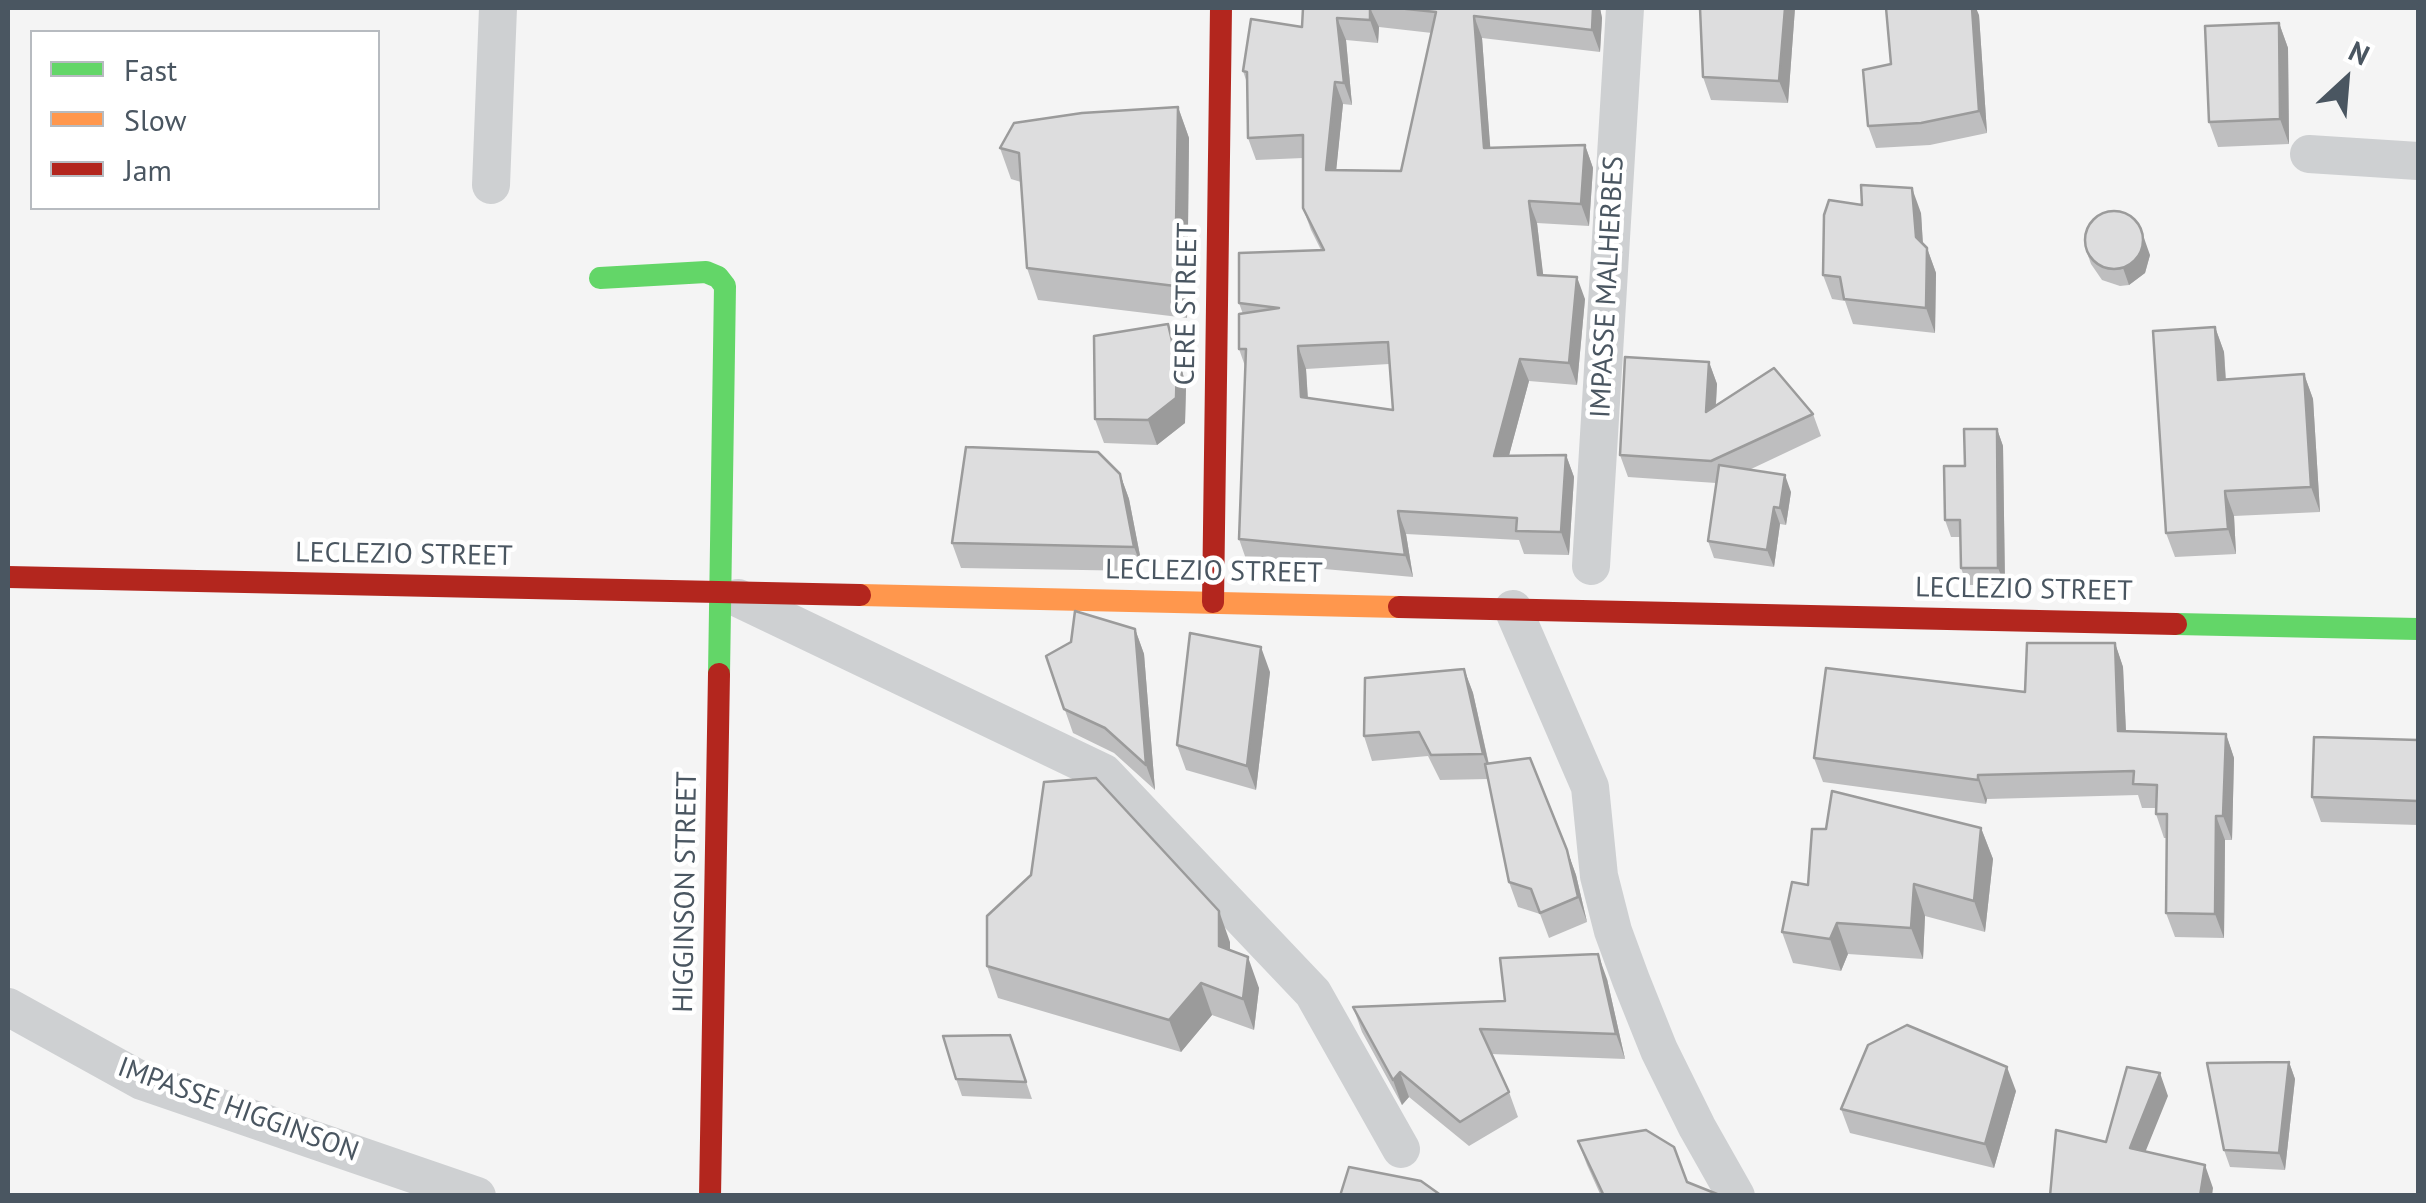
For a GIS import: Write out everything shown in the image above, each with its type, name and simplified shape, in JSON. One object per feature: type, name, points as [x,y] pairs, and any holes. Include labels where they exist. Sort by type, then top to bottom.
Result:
[{"type":"street","points":[[490,185],[498,8]]},
{"type":"street","name":"CERE STREET","points":[[1213,602],[1220,8]]},
{"type":"street","name":"IMPASSE MALHERBES","points":[[1591,566],[1624,8]]},
{"type":"street","points":[[2309,154],[2418,161]]},
{"type":"street","name":"HIGGINSON STREET","points":[[600,278],[706,272],[718,276],[725,286],[710,1196]]},
{"type":"street","name":"LECLEZIO STREET","points":[[8,578],[2418,629]]},
{"type":"street","points":[[722,591],[1104,773],[1314,992],[1400,1149]]},
{"type":"street","points":[[1513,609],[1590,787],[1599,876],[1631,980],[1667,1065],[1736,1196]]},
{"type":"street","name":"IMPASSE HIGGINSON","points":[[8,1008],[142,1081],[477,1196]]},
{"type":"building","points":[[1303,8],[1370,8],[1370,20],[1337,18],[1344,83],[1335,82],[1326,170],[1401,171],[1436,12],[1397,8],[1593,8],[1592,30],[1474,16],[1484,148],[1585,145],[1581,204],[1529,201],[1538,275],[1577,277],[1569,363],[1520,359],[1494,456],[1566,455],[1561,532],[1516,531],[1517,518],[1398,511],[1405,555],[1239,539],[1246,349],[1239,349],[1239,314],[1279,308],[1239,303],[1239,253],[1324,250],[1303,208],[1303,135],[1248,138],[1247,72],[1243,71],[1251,19],[1302,27]],"holes":[[[1388,342],[1393,410],[1301,397],[1298,346]]]},
{"type":"building","points":[[1700,8],[1785,8],[1779,81],[1703,77]]},
{"type":"building","points":[[1886,8],[1972,8],[1979,111],[1921,123],[1868,126],[1863,70],[1891,64]]},
{"type":"building","points":[[2279,23],[2280,119],[2209,122],[2205,26]]},
{"type":"building","points":[[1178,107],[1175,286],[1027,268],[1019,153],[1000,148],[1014,123],[1082,113]]},
{"type":"building","points":[[1861,185],[1912,188],[1916,237],[1927,248],[1926,308],[1844,299],[1840,277],[1823,275],[1824,215],[1829,200],[1862,205]]},
{"type":"building","points":[[2114,211],[2134,220],[2143,240],[2134,260],[2114,269],[2094,260],[2085,240],[2094,220]]},
{"type":"building","points":[[1168,324],[1177,362],[1176,398],[1148,420],[1095,419],[1094,336]]},
{"type":"building","points":[[2215,327],[2218,380],[2304,374],[2311,487],[2225,491],[2228,529],[2166,533],[2153,331]]},
{"type":"building","points":[[1625,357],[1709,362],[1706,412],[1774,368],[1813,414],[1711,461],[1620,455]]},
{"type":"building","points":[[1964,429],[1997,429],[1998,568],[1961,568],[1960,520],[1945,520],[1944,466],[1965,466]]},
{"type":"building","points":[[966,447],[1098,452],[1120,474],[1134,547],[952,543]]},
{"type":"building","points":[[1719,465],[1785,475],[1780,508],[1774,507],[1767,550],[1708,541]]},
{"type":"building","points":[[1075,611],[1135,629],[1146,765],[1105,728],[1064,709],[1046,656],[1071,642]]},
{"type":"building","points":[[1190,633],[1261,647],[1247,766],[1177,745]]},
{"type":"building","points":[[2027,643],[2115,643],[2118,731],[2226,734],[2223,816],[2216,816],[2215,914],[2166,913],[2167,814],[2156,814],[2157,785],[2133,784],[2134,771],[1978,775],[1978,780],[1814,758],[1826,668],[2025,692]]},
{"type":"building","points":[[1464,669],[1483,754],[1431,755],[1419,732],[1364,736],[1365,678]]},
{"type":"building","points":[[2314,737],[2418,740],[2418,801],[2312,797]]},
{"type":"building","points":[[1530,758],[1567,850],[1578,897],[1540,913],[1531,889],[1509,882],[1485,764]]},
{"type":"building","points":[[1096,778],[1219,911],[1219,946],[1248,957],[1243,999],[1201,983],[1169,1020],[987,966],[987,916],[1031,875],[1044,782]]},
{"type":"building","points":[[1832,791],[1981,828],[1974,901],[1914,884],[1911,928],[1837,923],[1830,939],[1782,932],[1792,882],[1808,885],[1812,829],[1826,829]]},
{"type":"building","points":[[1598,954],[1616,1034],[1480,1029],[1509,1092],[1460,1122],[1400,1072],[1393,1080],[1353,1007],[1505,1001],[1500,958]]},
{"type":"building","points":[[1907,1025],[2007,1067],[1985,1144],[1841,1109],[1868,1045]]},
{"type":"building","points":[[1010,1035],[1026,1082],[956,1079],[943,1036]]},
{"type":"building","points":[[2289,1062],[2279,1153],[2224,1150],[2207,1063]]},
{"type":"building","points":[[2127,1067],[2160,1073],[2130,1148],[2205,1165],[2200,1196],[2050,1196],[2056,1130],[2106,1142]]},
{"type":"building","points":[[1646,1130],[1674,1147],[1687,1182],[1722,1196],[1604,1196],[1578,1141]]},
{"type":"building","points":[[1349,1167],[1421,1181],[1442,1196],[1340,1196]]},
{"type":"traffic: fast","points":[[600,278],[706,272],[718,277],[725,286],[719,674]]},
{"type":"traffic: fast","points":[[2176,624],[2418,629]]},
{"type":"traffic: slow","points":[[860,595],[1399,607]]},
{"type":"traffic: jam","points":[[1213,602],[1221,8]]},
{"type":"traffic: jam","points":[[8,577],[860,595]]},
{"type":"traffic: jam","points":[[1399,607],[2176,624]]},
{"type":"traffic: jam","points":[[710,1196],[719,674]]}]
